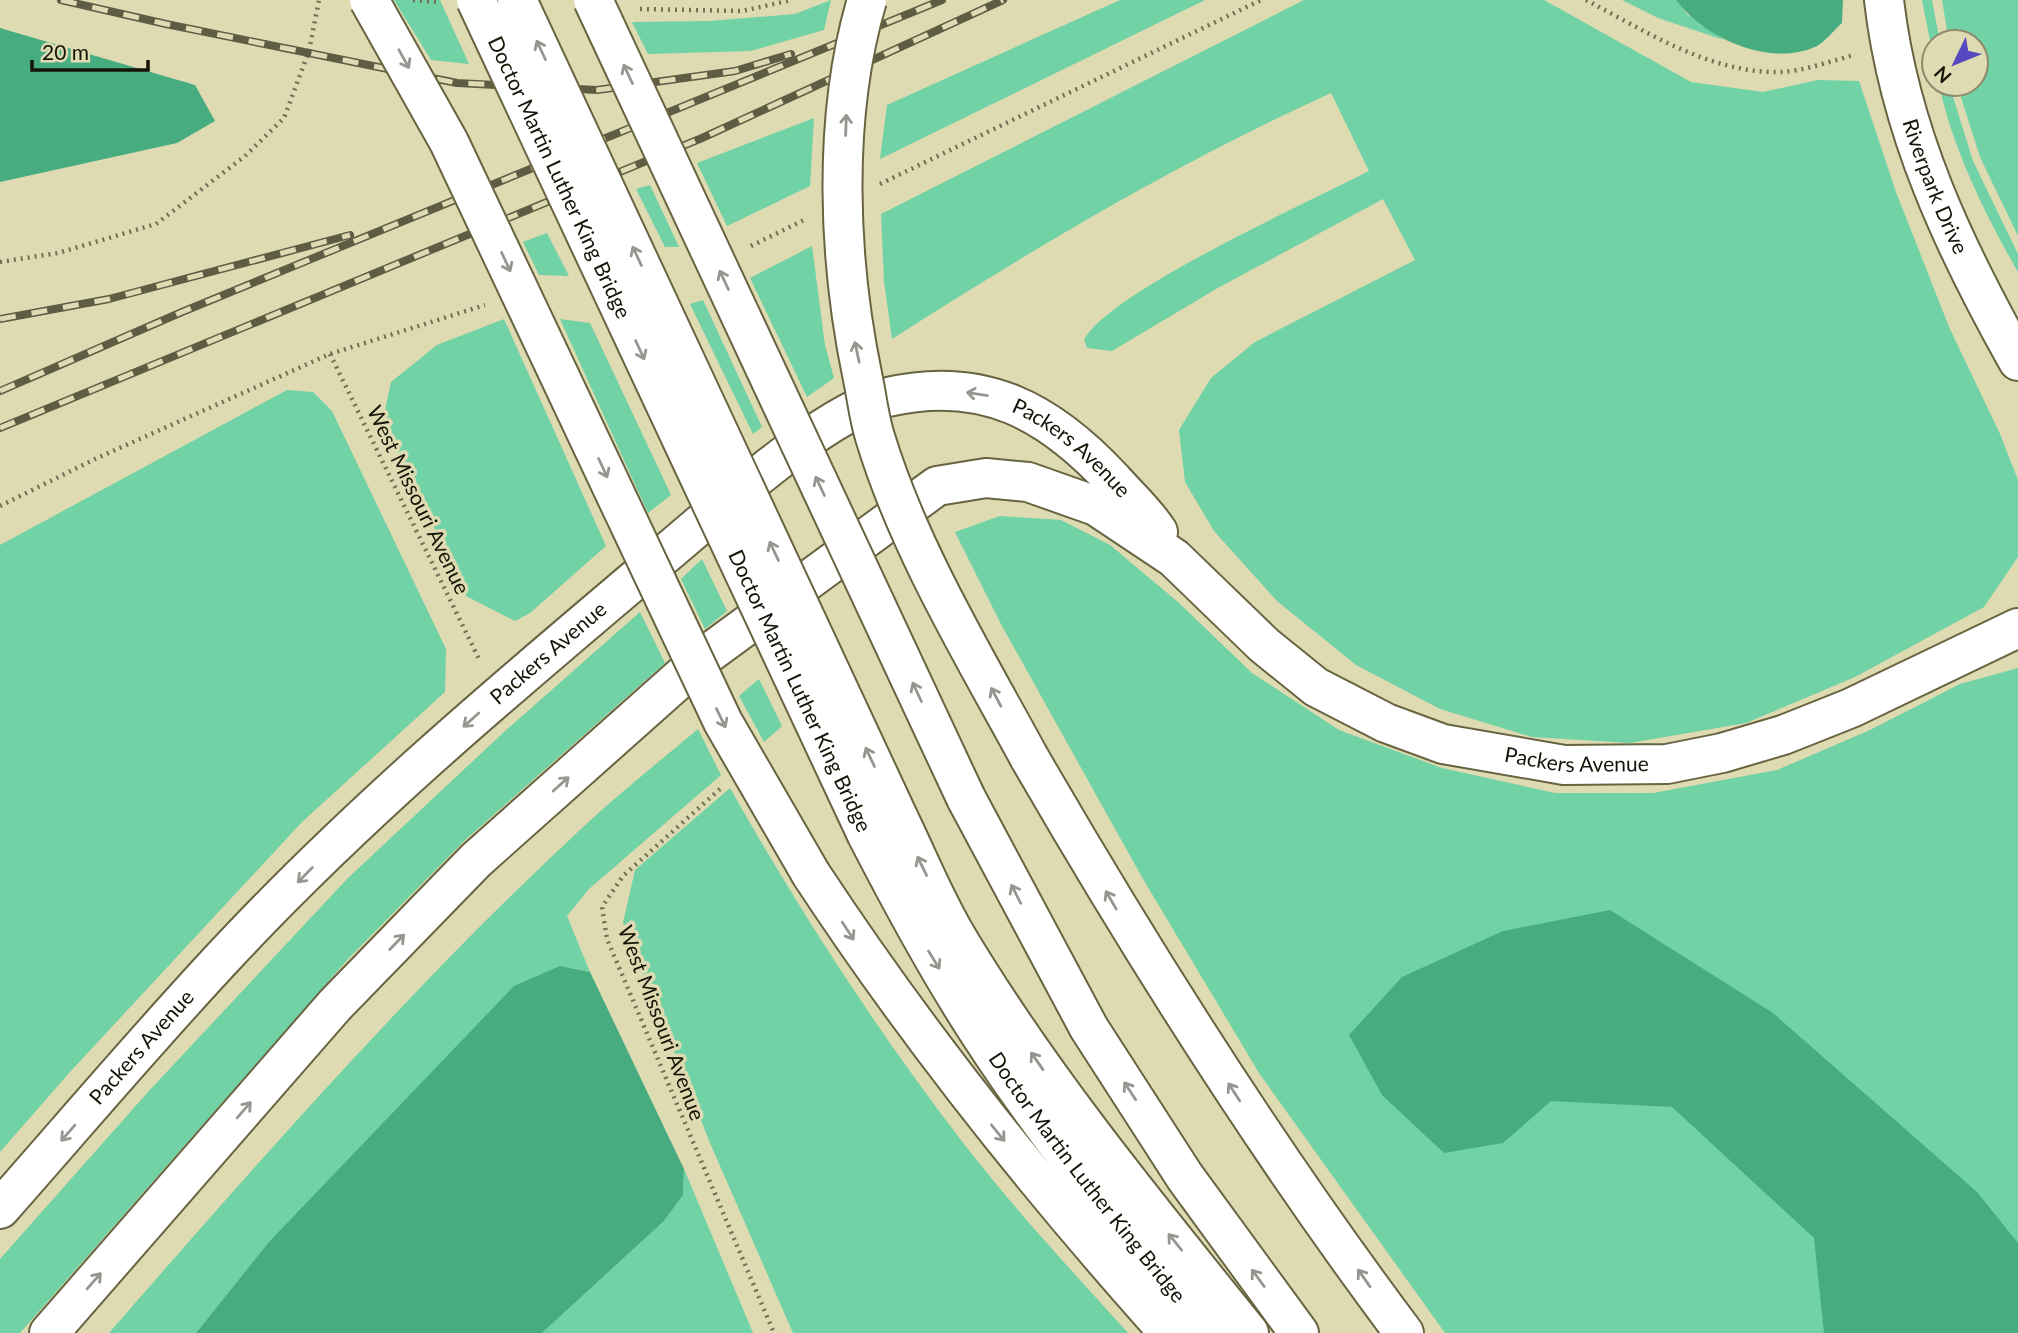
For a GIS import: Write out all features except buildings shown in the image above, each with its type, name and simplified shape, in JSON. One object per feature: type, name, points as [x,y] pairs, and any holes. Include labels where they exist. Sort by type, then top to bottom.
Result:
[{"type":"main road","points":[[369,0],[449,142],[723,722],[811,873],[878,976],[959,1083],[1068,1220],[1169,1333]]},
{"type":"main road","name":"Doctor Martin Luther King Bridge","points":[[475,0],[883,827],[1019,1036],[1121,1174],[1249,1333]]},
{"type":"main road","name":"Doctor Martin Luther King Bridge","points":[[517,0],[883,827],[915,929],[980,1034],[1063,1151],[1208,1333]]},
{"type":"main road","points":[[593,0],[967,798],[1089,1028],[1185,1177],[1299,1333]]},
{"type":"main road","points":[[867,0],[847,105],[843,204],[850,317],[874,436],[915,539],[1029,757],[1116,907],[1245,1111],[1404,1333]]},
{"type":"main road","name":"Riverpark Drive","points":[[1884,0],[1889,46],[1910,127],[1937,204],[1977,288],[2018,361]]},
{"type":"main road","name":"Packers Avenue","points":[[0,1209],[230,950],[365,815],[498,695],[757,478],[835,421],[884,398],[943,388],[995,396],[1044,418],[1084,449],[1152,522],[1174,558]]},
{"type":"main road","name":"Packers Avenue","points":[[50,1333],[335,1005],[477,860],[705,656],[937,486],[986,478],[1028,482],[1096,506],[1174,558],[1264,645],[1316,687],[1386,723],[1443,744],[1564,765],[1667,764],[1722,752],[1783,734],[1852,708],[2018,628]]},
{"type":"path","points":[[0,262],[58,253],[156,224],[245,156],[284,118],[309,51],[319,0]]},
{"type":"path","points":[[1586,0],[1666,42],[1727,65],[1781,72],[1889,46]]},
{"type":"path","name":"West Missouri Avenue","points":[[330,354],[448,599],[498,695]]},
{"type":"path","name":"West Missouri Avenue","points":[[730,781],[623,876],[602,907],[612,951],[774,1333]]},
{"type":"green space","points":[[394,0],[440,0],[469,64],[431,60]]},
{"type":"green space","points":[[831,0],[824,30],[751,51],[648,54],[632,22],[709,21],[795,14]]},
{"type":"green space","points":[[1120,0],[1205,0],[880,159],[887,105]]},
{"type":"green space","points":[[1304,0],[1544,0],[1691,82],[1763,92],[1818,80],[1859,81],[1896,192],[1949,327],[2000,434],[2018,480],[2018,557],[1984,607],[1855,677],[1746,723],[1630,743],[1532,737],[1440,709],[1356,665],[1277,601],[1214,531],[1185,482],[1179,430],[1211,378],[1255,342],[1415,260],[1383,199],[1216,289],[1112,351],[1087,348],[1084,340],[1101,320],[1130,298],[1170,274],[1260,225],[1369,171],[1331,93],[1217,148],[1107,208],[892,339],[884,282],[881,214]]},
{"type":"green space","points":[[1622,0],[1676,0],[1687,14],[1724,40],[1658,18]]},
{"type":"green space","points":[[1676,0],[1843,0],[1842,23],[1817,46],[1780,54],[1740,46],[1721,37],[1688,14]]},
{"type":"green space","points":[[1922,0],[1932,0],[1937,28],[1928,28]]},
{"type":"green space","points":[[1942,0],[2018,0],[2018,236],[1980,157],[1961,98],[1990,98],[1990,28],[1947,28]]},
{"type":"green space","points":[[0,28],[195,85],[215,121],[177,143],[0,182]]},
{"type":"green space","points":[[1942,98],[1953,98],[1973,161],[2018,254],[2018,272],[1971,181]]},
{"type":"green space","points":[[814,118],[810,186],[727,226],[697,163]]},
{"type":"green space","points":[[650,185],[679,247],[665,247],[636,189]]},
{"type":"green space","points":[[547,233],[569,276],[539,275],[523,242]]},
{"type":"green space","points":[[812,246],[825,345],[834,378],[807,397],[750,278]]},
{"type":"green space","points":[[703,300],[762,427],[753,434],[690,304]]},
{"type":"green space","points":[[504,319],[606,546],[530,613],[515,621],[466,596],[383,420],[391,382],[437,345]]},
{"type":"green space","points":[[560,319],[590,323],[671,495],[648,513]]},
{"type":"green space","points":[[287,390],[313,392],[332,411],[446,649],[445,692],[302,822],[70,1072],[0,1152],[0,545]]},
{"type":"green space","points":[[1000,516],[1061,520],[1110,545],[1178,602],[1252,673],[1339,730],[1442,768],[1555,793],[1653,793],[1777,770],[1870,730],[1960,684],[2018,668],[2018,1333],[1445,1333],[1259,1073],[1143,879],[1002,626],[955,532]]},
{"type":"green space","points":[[702,559],[727,611],[705,629],[681,579]]},
{"type":"green space","points":[[640,612],[665,663],[464,841],[348,959],[20,1333],[0,1333],[0,1259],[148,1092],[348,878],[504,732]]},
{"type":"green space","points":[[759,679],[782,726],[764,742],[739,696]]},
{"type":"green space","points":[[698,729],[721,775],[589,889],[567,916],[590,972],[560,966],[268,1243],[196,1333],[109,1333],[338,1075],[457,950],[595,816]]},
{"type":"green space","points":[[730,788],[841,970],[932,1101],[1003,1193],[1128,1333],[793,1333],[710,1143],[623,923],[635,870]]},
{"type":"green space","points":[[1610,910],[1773,1013],[1977,1192],[2018,1243],[2018,1333],[1824,1333],[1814,1238],[1672,1107],[1551,1101],[1503,1143],[1444,1153],[1382,1095],[1349,1035],[1402,977],[1503,931]]},
{"type":"green space","points":[[560,966],[590,972],[684,1169],[683,1195],[664,1221],[542,1333],[196,1333],[268,1243],[514,986]]},
{"type":"green space","points":[[684,1169],[753,1333],[542,1333],[664,1221],[683,1195]]},
{"type":"railway","points":[[61,0],[457,83],[597,90],[735,71],[791,54]]},
{"type":"railway","points":[[0,391],[182,312],[942,0]]},
{"type":"railway","points":[[0,428],[702,138],[1003,0]]},
{"type":"railway","points":[[0,319],[109,299],[350,235]]}]
